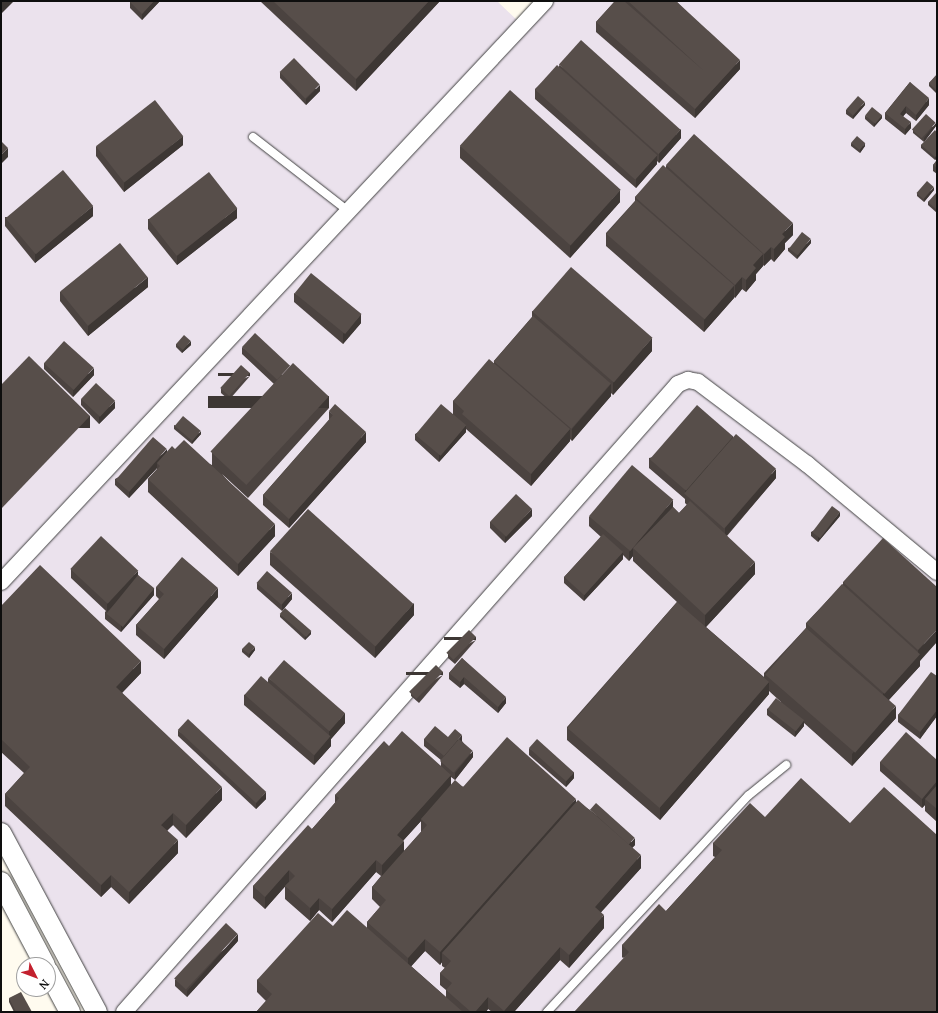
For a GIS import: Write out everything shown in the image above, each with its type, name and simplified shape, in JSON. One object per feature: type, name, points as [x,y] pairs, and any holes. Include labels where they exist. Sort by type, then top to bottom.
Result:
[{"type":"street","points":[[1,582],[545,1]]},
{"type":"street","points":[[124,1012],[678,384],[688,380],[698,382],[807,464],[937,572]]},
{"type":"street","points":[[1,833],[98,1012]]},
{"type":"street","points":[[1,882],[41,957]]},
{"type":"street","points":[[56,986],[70,1012]]},
{"type":"lane","points":[[253,138],[348,211]]},
{"type":"lane","points":[[547,1012],[749,795],[786,765]]},
{"type":"shaded area","points":[[1,1],[497,1],[518,21],[537,1],[937,1],[937,1012],[100,1012],[1,825]]},
{"type":"building","points":[[154,1],[142,14],[130,2]]},
{"type":"building","points":[[273,1],[429,1],[356,79]]},
{"type":"building","points":[[615,1],[624,1],[704,71],[628,1],[676,1],[740,60],[695,109],[596,22]]},
{"type":"building","points":[[581,40],[681,130],[659,154],[559,65]]},
{"type":"building","points":[[294,58],[320,85],[305,99],[280,72]]},
{"type":"building","points":[[557,65],[657,155],[635,180],[535,90]]},
{"type":"building","points":[[937,74],[937,91],[929,83]]},
{"type":"building","points":[[910,82],[929,98],[916,115],[906,106],[900,114],[911,122],[905,129],[885,113]]},
{"type":"building","points":[[510,90],[621,190],[571,245],[460,146]]},
{"type":"building","points":[[858,96],[865,102],[853,115],[846,110]]},
{"type":"building","points":[[155,100],[183,136],[124,182],[96,146]]},
{"type":"building","points":[[872,107],[882,115],[875,124],[865,116]]},
{"type":"building","points":[[926,114],[936,123],[922,138],[912,130]]},
{"type":"building","points":[[935,130],[937,133],[937,155],[935,157],[921,145]]},
{"type":"building","points":[[694,134],[793,223],[782,234],[785,237],[774,249],[771,247],[764,254],[666,165]]},
{"type":"building","points":[[857,136],[865,143],[859,150],[851,143]]},
{"type":"building","points":[[1,141],[8,148],[1,155]]},
{"type":"building","points":[[937,160],[937,168],[933,165]]},
{"type":"building","points":[[663,165],[763,254],[753,265],[756,268],[746,280],[742,277],[735,285],[635,197]]},
{"type":"building","points":[[63,170],[93,206],[36,254],[6,218]]},
{"type":"building","points":[[209,172],[237,208],[177,256],[148,219]]},
{"type":"building","points":[[927,181],[934,187],[923,199],[917,193]]},
{"type":"building","points":[[936,193],[937,195],[937,210],[928,202]]},
{"type":"building","points":[[636,200],[734,285],[705,319],[606,234]]},
{"type":"building","points":[[802,232],[811,239],[798,255],[789,249]]},
{"type":"building","points":[[120,243],[148,277],[88,326],[60,291]]},
{"type":"building","points":[[571,267],[653,338],[614,382],[532,312]]},
{"type":"building","points":[[311,273],[362,314],[345,334],[295,293]]},
{"type":"building","points":[[533,316],[611,384],[571,429],[494,361]]},
{"type":"building","points":[[255,333],[290,366],[277,380],[242,347]]},
{"type":"building","points":[[184,335],[191,341],[183,350],[176,344]]},
{"type":"building","points":[[64,341],[94,368],[74,390],[44,363]]},
{"type":"building","points":[[29,356],[90,416],[1,509],[1,385]]},
{"type":"building","points":[[489,359],[570,429],[531,474],[462,414],[464,411],[453,401]]},
{"type":"building","points":[[293,363],[329,396],[246,485],[210,451]]},
{"type":"building","points":[[241,365],[250,373],[229,396],[220,388]]},
{"type":"building","points":[[96,383],[115,401],[100,417],[81,399]]},
{"type":"building","points":[[335,404],[366,432],[289,519],[263,495],[333,415],[329,411]]},
{"type":"building","points":[[441,404],[466,425],[441,456],[415,435]]},
{"type":"building","points":[[697,405],[733,436],[686,491],[650,459]]},
{"type":"building","points":[[183,416],[201,431],[192,441],[175,426]]},
{"type":"building","points":[[736,434],[776,469],[724,528],[684,494]]},
{"type":"building","points":[[153,437],[167,449],[129,492],[116,480]]},
{"type":"building","points":[[184,440],[275,524],[238,564],[148,479],[160,466],[157,463],[172,446],[175,449]]},
{"type":"building","points":[[632,465],[673,500],[630,551],[589,516]]},
{"type":"building","points":[[516,494],[532,509],[506,537],[490,522]]},
{"type":"building","points":[[690,501],[755,562],[705,615],[633,548],[673,507],[679,513]]},
{"type":"building","points":[[832,506],[840,512],[820,538],[812,532]]},
{"type":"building","points":[[308,509],[414,604],[375,646],[270,551]]},
{"type":"building","points":[[603,534],[623,552],[584,595],[564,577]]},
{"type":"building","points":[[101,536],[138,571],[108,604],[70,569]]},
{"type":"building","points":[[883,538],[937,587],[937,630],[918,650],[843,582]]},
{"type":"building","points":[[182,557],[218,588],[164,649],[136,625],[164,594],[156,587]]},
{"type":"building","points":[[40,565],[141,661],[116,687],[222,787],[186,825],[173,813],[161,825],[178,840],[129,892],[111,875],[101,885],[5,794],[30,767],[1,739],[1,606]]},
{"type":"building","points":[[267,571],[292,593],[281,605],[257,583]]},
{"type":"building","points":[[138,575],[154,588],[123,627],[107,614]]},
{"type":"building","points":[[842,584],[920,654],[885,694],[807,623]]},
{"type":"building","points":[[677,602],[769,682],[660,808],[567,728]]},
{"type":"building","points":[[285,608],[311,631],[306,637],[280,614]]},
{"type":"building","points":[[806,628],[896,706],[855,753],[765,675]]},
{"type":"building","points":[[469,630],[476,637],[453,660],[446,653]]},
{"type":"building","points":[[249,642],[255,647],[249,654],[242,649]]},
{"type":"building","points":[[462,658],[506,697],[498,707],[464,677],[460,682],[449,673]]},
{"type":"building","points":[[284,660],[345,713],[329,731],[268,678]]},
{"type":"building","points":[[436,665],[443,672],[416,699],[409,692]]},
{"type":"building","points":[[931,672],[937,676],[937,710],[920,732],[898,715]]},
{"type":"building","points":[[261,676],[330,736],[314,755],[245,695]]},
{"type":"building","points":[[776,698],[804,720],[796,731],[767,709]]},
{"type":"building","points":[[188,719],[266,792],[256,803],[178,730]]},
{"type":"building","points":[[435,726],[448,737],[455,729],[462,735],[444,756],[424,739]]},
{"type":"building","points":[[402,731],[451,775],[397,835],[404,841],[382,865],[376,860],[332,909],[319,898],[310,908],[285,886],[295,876],[289,870],[265,897],[253,886],[308,825],[312,829],[339,798],[335,795],[384,741],[389,746]]},
{"type":"building","points":[[906,732],[937,760],[937,781],[922,799],[880,762]]},
{"type":"building","points":[[507,737],[576,799],[440,952],[425,939],[408,958],[367,922],[386,900],[372,887],[427,825],[421,819],[455,780],[463,787]]},
{"type":"building","points":[[459,739],[473,751],[454,773],[440,761]]},
{"type":"building","points":[[537,739],[574,772],[566,781],[529,748]]},
{"type":"building","points":[[801,778],[850,823],[884,787],[937,835],[937,1012],[574,1012],[629,952],[622,945],[659,904],[666,911],[722,850],[713,843],[750,803],[765,817]]},
{"type":"building","points":[[937,785],[937,809],[925,799]]},
{"type":"building","points":[[578,800],[641,855],[595,907],[604,915],[569,955],[560,947],[504,1011],[488,997],[475,1012],[471,1012],[446,990],[452,983],[440,973],[451,961],[442,953]]},
{"type":"building","points":[[596,803],[635,838],[629,844],[590,810]]},
{"type":"building","points":[[347,910],[463,1012],[256,1012],[272,994],[257,980],[318,913],[333,926]]},
{"type":"building","points":[[226,923],[238,934],[186,989],[174,979]]},
{"type":"building","points":[[16,994],[16,997],[24,997],[32,1012],[16,1012],[9,998]]}]
